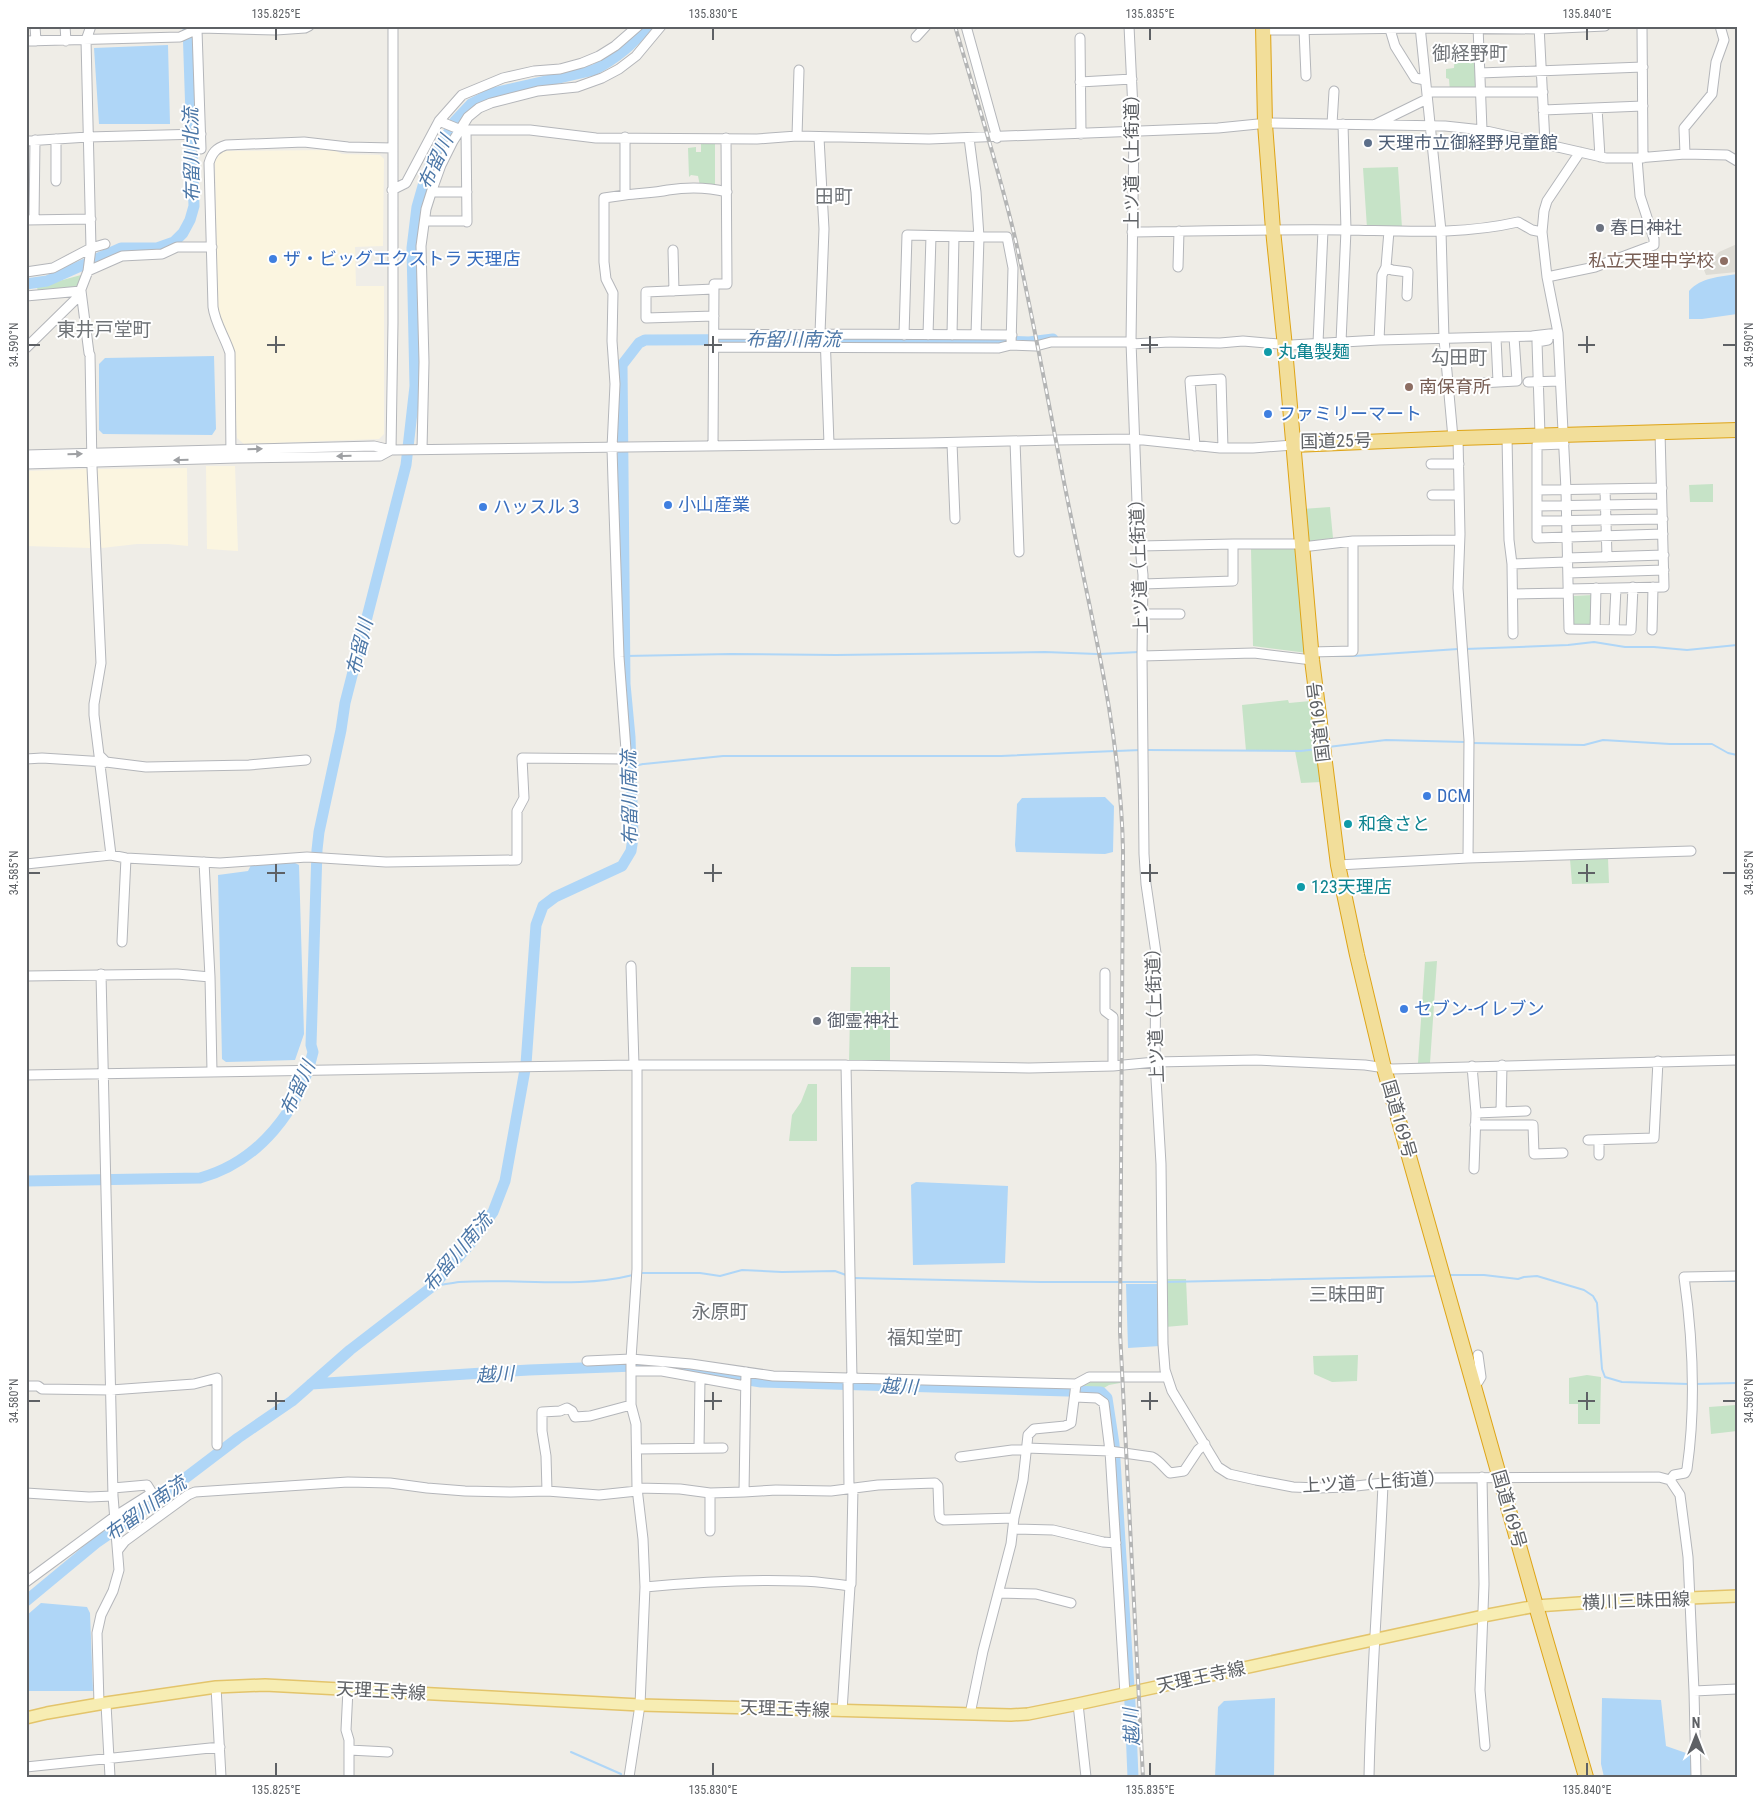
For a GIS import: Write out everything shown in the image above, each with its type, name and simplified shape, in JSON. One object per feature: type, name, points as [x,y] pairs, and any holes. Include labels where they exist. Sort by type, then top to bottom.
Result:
[{"type":"highway","name":"国道25号","points":[[1262,27],[1265,124],[1293,444],[1540,436],[1563,439],[1660,432],[1737,430]]},
{"type":"highway","name":"国道169号","points":[[1293,444],[1312,656],[1338,864],[1357,955],[1384,1068],[1586,1777]]},
{"type":"main road","name":"横川三昧田線","points":[[1536,1606],[1737,1596]]},
{"type":"main road","name":"天理王寺線","points":[[26,1718],[47,1713],[216,1687],[265,1685],[640,1705],[1028,1714],[1536,1606]]},
{"type":"street","points":[[35,26],[31,41],[180,36],[198,29],[276,30],[305,28],[309,26]]},
{"type":"street","points":[[65,26],[66,41]]},
{"type":"street","points":[[26,348],[78,297],[88,269],[91,219],[86,40],[91,26]]},
{"type":"street","points":[[392,26],[393,450]]},
{"type":"street","points":[[392,190],[406,183],[441,122],[462,95],[503,78],[534,72],[560,70],[582,63],[599,56],[615,46],[638,26]]},
{"type":"street","points":[[420,449],[424,362],[421,246],[424,221],[442,165],[468,117],[479,108],[491,103],[538,92],[577,87],[602,78],[619,69],[636,56],[661,26]]},
{"type":"street","points":[[916,37],[926,26]]},
{"type":"street","points":[[966,26],[997,138]]},
{"type":"street","name":"上ツ道（上街道）","points":[[1129,26],[1134,131],[1131,343],[1134,439],[1143,584],[1144,854],[1146,884],[1156,953],[1155,1062],[1161,1164],[1163,1344],[1167,1377],[1172,1390],[1218,1467],[1230,1474],[1256,1480],[1293,1487],[1318,1488],[1383,1484],[1428,1478],[1659,1477],[1670,1480]]},
{"type":"street","points":[[1262,27],[1271,30],[1304,30],[1605,26]]},
{"type":"street","points":[[1547,277],[1595,267],[1654,245],[1654,239],[1640,196],[1643,106],[1642,26]]},
{"type":"street","points":[[1685,154],[1684,128],[1712,94],[1716,62],[1724,40],[1720,26]]},
{"type":"street","points":[[1420,27],[1441,231],[1444,339],[1448,385],[1459,464],[1458,588],[1469,740],[1468,858]]},
{"type":"street","points":[[1389,28],[1395,46],[1415,78],[1425,80]]},
{"type":"street","points":[[1478,28],[1482,130]]},
{"type":"street","points":[[1539,28],[1545,143]]},
{"type":"street","points":[[198,29],[202,149]]},
{"type":"street","points":[[1304,30],[1306,76]]},
{"type":"street","points":[[1080,38],[1081,134]]},
{"type":"street","points":[[1480,73],[1643,68]]},
{"type":"street","points":[[797,136],[799,70]]},
{"type":"street","points":[[1080,82],[1132,79]]},
{"type":"street","points":[[1332,124],[1334,91]]},
{"type":"street","points":[[1375,125],[1427,95],[1481,92],[1543,92]]},
{"type":"street","points":[[1543,110],[1643,106]]},
{"type":"street","points":[[1597,108],[1600,157]]},
{"type":"street","points":[[441,122],[462,130],[530,130],[596,138],[797,136],[819,138],[997,138],[1218,128],[1265,124],[1451,126],[1482,130],[1545,143],[1600,157],[1640,158],[1685,154],[1727,156],[1737,161]]},
{"type":"street","points":[[1340,342],[1346,230],[1343,124]]},
{"type":"street","points":[[424,221],[467,222],[467,192],[462,130]]},
{"type":"street","points":[[91,219],[30,220],[30,140],[201,134]]},
{"type":"street","points":[[625,137],[625,195]]},
{"type":"street","points":[[713,446],[714,284],[728,284],[726,138]]},
{"type":"street","points":[[819,138],[824,229],[823,333],[829,444]]},
{"type":"street","points":[[969,138],[979,236],[976,335]]},
{"type":"street","points":[[56,139],[56,181]]},
{"type":"street","points":[[231,454],[230,352],[215,319],[213,307],[209,163],[211,156],[220,147],[226,145],[304,142],[348,147],[392,148]]},
{"type":"street","points":[[1580,152],[1547,201],[1542,232],[1547,277],[1558,336],[1566,490],[1569,629],[1631,630],[1633,587]]},
{"type":"street","points":[[26,864],[111,855],[126,858],[220,863],[307,857],[386,862],[517,860],[517,811],[524,798],[522,758],[624,759],[626,750],[619,657],[614,447],[616,384],[612,341],[613,293],[606,279],[604,262],[604,198],[677,188],[711,188],[726,192]]},
{"type":"street","points":[[432,192],[467,192]]},
{"type":"street","points":[[1132,232],[1482,230],[1518,222],[1532,230],[1542,232]]},
{"type":"street","points":[[1318,343],[1323,230]]},
{"type":"street","points":[[1178,267],[1179,231]]},
{"type":"street","points":[[1379,340],[1382,274],[1386,267],[1389,231]]},
{"type":"street","points":[[904,335],[907,235],[1007,237],[1013,268],[1011,345]]},
{"type":"street","points":[[928,335],[931,236]]},
{"type":"street","points":[[952,335],[954,236]]},
{"type":"street","points":[[26,272],[53,268],[105,244]]},
{"type":"street","points":[[88,269],[122,256],[162,254],[177,247],[212,246]]},
{"type":"street","points":[[672,250],[674,290]]},
{"type":"street","points":[[1386,267],[1392,270],[1408,272],[1407,296]]},
{"type":"street","points":[[714,288],[646,292],[646,318],[714,316]]},
{"type":"street","points":[[26,296],[81,292]]},
{"type":"street","points":[[81,292],[90,355],[92,457],[101,663],[94,715],[99,755],[106,762]]},
{"type":"street","points":[[714,334],[1012,335]]},
{"type":"street","points":[[714,347],[999,348],[1011,345],[1036,346],[1051,342],[1220,343],[1243,341],[1284,344],[1558,336]]},
{"type":"street","points":[[1540,436],[1538,342],[1558,336]]},
{"type":"street","points":[[1448,385],[1517,381],[1514,337]]},
{"type":"street","points":[[1496,338],[1498,382]]},
{"type":"street","points":[[1195,446],[1190,381],[1221,379],[1223,448]]},
{"type":"street","points":[[1528,382],[1560,381]]},
{"type":"street","points":[[1513,594],[1596,588],[1664,587],[1660,432]]},
{"type":"street","points":[[1507,437],[1509,540],[1512,564],[1514,634]]},
{"type":"street","points":[[26,455],[92,457],[231,454],[374,446],[393,450],[1134,439],[1223,448],[1253,448],[1293,444]]},
{"type":"street","points":[[1563,439],[1537,444],[1537,538],[1663,534]]},
{"type":"street","points":[[1015,441],[1018,552]]},
{"type":"street","points":[[952,442],[955,518]]},
{"type":"street","points":[[26,464],[92,457]]},
{"type":"street","points":[[1431,464],[1459,464]]},
{"type":"street","points":[[1537,490],[1662,488]]},
{"type":"street","points":[[1605,489],[1606,536],[1614,588],[1614,630]]},
{"type":"street","points":[[1432,495],[1459,495]]},
{"type":"street","points":[[1537,506],[1662,504]]},
{"type":"street","points":[[1537,522],[1663,519]]},
{"type":"street","points":[[1140,546],[1232,544],[1302,546],[1353,541],[1459,540]]},
{"type":"street","points":[[1142,656],[1254,653],[1312,656],[1354,651],[1353,541]]},
{"type":"street","points":[[1143,584],[1233,581],[1232,544]]},
{"type":"street","points":[[1512,564],[1664,555]]},
{"type":"street","points":[[1568,573],[1664,570]]},
{"type":"street","points":[[1652,630],[1653,587]]},
{"type":"street","points":[[1595,629],[1596,588]]},
{"type":"street","points":[[1142,614],[1180,614]]},
{"type":"street","points":[[26,759],[42,758],[106,762],[146,767],[249,765],[306,760]]},
{"type":"street","points":[[106,762],[100,765],[111,855]]},
{"type":"street","points":[[1338,864],[1691,851]]},
{"type":"street","points":[[122,942],[126,858]]},
{"type":"street","points":[[204,862],[210,977],[212,1071]]},
{"type":"street","points":[[630,1777],[640,1705],[645,1588],[643,1539],[637,1490],[636,1424],[631,1405],[637,1269],[636,1065],[631,966]]},
{"type":"street","points":[[1106,973],[1106,1011],[1113,1018],[1113,1066]]},
{"type":"street","points":[[101,974],[113,1492],[119,1570],[113,1591],[101,1616],[97,1633],[110,1777]]},
{"type":"street","points":[[26,976],[177,974],[210,977]]},
{"type":"street","points":[[26,1075],[636,1065],[846,1065],[1028,1068],[1113,1066],[1155,1062],[1256,1060],[1365,1065],[1384,1068],[1737,1060]]},
{"type":"street","points":[[1588,1140],[1654,1138],[1658,1061]]},
{"type":"street","points":[[842,1711],[851,1584],[846,1065]]},
{"type":"street","points":[[1501,1112],[1502,1065]]},
{"type":"street","points":[[1472,1066],[1476,1113],[1474,1169]]},
{"type":"street","points":[[1476,1113],[1526,1111]]},
{"type":"street","points":[[1475,1125],[1533,1125],[1534,1154],[1563,1153]]},
{"type":"street","points":[[1599,1140],[1599,1156]]},
{"type":"street","points":[[1696,1777],[1688,1557],[1680,1495],[1670,1480],[1674,1475],[1685,1473],[1687,1469],[1692,1425],[1692,1374],[1684,1277],[1737,1276]]},
{"type":"street","points":[[1474,1383],[1478,1382],[1481,1377],[1478,1355]]},
{"type":"street","points":[[587,1362],[632,1359],[773,1376],[850,1379],[1076,1384],[1089,1377],[1167,1377]]},
{"type":"street","points":[[699,1448],[702,1366]]},
{"type":"street","points":[[631,1371],[662,1371],[745,1386]]},
{"type":"street","points":[[744,1492],[746,1372]]},
{"type":"street","points":[[26,1386],[38,1386],[42,1389],[111,1390],[194,1384],[217,1378],[217,1445]]},
{"type":"street","points":[[970,1714],[998,1593],[1007,1563],[1014,1529],[1014,1518],[1023,1480],[1028,1434],[1034,1429],[1066,1426],[1071,1423],[1076,1384]]},
{"type":"street","points":[[1075,1397],[1097,1398],[1104,1404],[1110,1451],[1129,1693]]},
{"type":"street","points":[[548,1491],[542,1412],[560,1411],[567,1408],[572,1411],[575,1417],[590,1416],[631,1405]]},
{"type":"street","points":[[960,1457],[1026,1449],[1110,1451],[1152,1457],[1158,1460],[1163,1468],[1170,1473],[1178,1473],[1188,1467],[1198,1450],[1205,1444]]},
{"type":"street","points":[[637,1449],[723,1448]]},
{"type":"street","points":[[1482,1477],[1483,1616],[1480,1690],[1485,1746]]},
{"type":"street","points":[[118,1547],[188,1495],[195,1492],[348,1482],[390,1483],[465,1491],[548,1491],[599,1494],[637,1490],[680,1489],[710,1493],[776,1490],[831,1491],[878,1485],[935,1483],[938,1486],[939,1514],[940,1518],[944,1520],[1014,1518]]},
{"type":"street","points":[[1368,1777],[1383,1484]]},
{"type":"street","points":[[26,1493],[90,1497],[147,1485],[152,1492],[26,1582]]},
{"type":"street","points":[[710,1493],[710,1531]]},
{"type":"street","points":[[1014,1529],[1053,1530],[1103,1542],[1116,1543]]},
{"type":"street","points":[[645,1588],[677,1584],[760,1580],[802,1581],[850,1586]]},
{"type":"street","points":[[998,1593],[1036,1594],[1071,1603]]},
{"type":"street","points":[[216,1687],[221,1777]]},
{"type":"street","points":[[1694,1691],[1737,1689]]},
{"type":"street","points":[[348,1690],[346,1730],[350,1740],[349,1777]]},
{"type":"street","points":[[1078,1704],[1086,1777]]},
{"type":"street","points":[[26,1767],[220,1747]]},
{"type":"street","points":[[349,1750],[388,1752]]},
{"type":"shaded area","points":[[334,150],[342,154],[380,155],[384,159],[383,246],[355,247],[356,286],[384,286],[384,434],[379,439],[244,444],[237,438],[232,347],[218,313],[215,161],[221,152],[226,151]]},
{"type":"shaded area","name":"私立天理中学校","points":[[1737,244],[1737,272],[1706,275],[1704,270],[1719,252]]},
{"type":"shaded area","points":[[206,466],[235,466],[238,551],[207,549]]},
{"type":"shaded area","points":[[187,468],[188,546],[137,544],[102,548],[100,546],[96,469]]},
{"type":"shaded area","points":[[89,469],[93,546],[90,548],[26,546],[26,471]]},
{"type":"green space","points":[[1474,48],[1476,87],[1472,91],[1450,92],[1449,79],[1446,78],[1446,69],[1454,68],[1455,53]]},
{"type":"green space","points":[[701,140],[715,140],[715,187],[700,186],[698,176],[691,175],[689,177],[688,148],[696,147],[696,152],[701,152]]},
{"type":"green space","points":[[1398,167],[1402,228],[1367,228],[1363,168]]},
{"type":"green space","points":[[81,275],[83,277],[78,289],[38,292],[37,287]]},
{"type":"green space","points":[[1713,484],[1713,502],[1690,502],[1689,485]]},
{"type":"green space","points":[[1330,507],[1333,538],[1305,542],[1302,509]]},
{"type":"green space","points":[[1251,549],[1299,549],[1307,653],[1253,646]]},
{"type":"green space","points":[[1593,595],[1593,626],[1573,626],[1572,596]]},
{"type":"green space","points":[[1288,700],[1289,703],[1310,701],[1321,782],[1301,783],[1295,751],[1246,751],[1242,705]]},
{"type":"green space","points":[[1608,858],[1609,883],[1572,884],[1570,859]]},
{"type":"green space","points":[[1437,961],[1430,1063],[1418,1063],[1425,962]]},
{"type":"green space","points":[[851,967],[890,967],[890,1063],[849,1063]]},
{"type":"green space","points":[[808,1084],[817,1084],[817,1141],[789,1141],[792,1115],[801,1102]]},
{"type":"green space","points":[[1165,1279],[1186,1279],[1188,1325],[1165,1327]]},
{"type":"green space","points":[[1358,1355],[1357,1381],[1332,1382],[1314,1374],[1313,1356]]},
{"type":"green space","points":[[1587,1375],[1601,1377],[1600,1424],[1578,1424],[1578,1404],[1569,1404],[1569,1378]]},
{"type":"green space","points":[[1120,1377],[1120,1383],[1109,1385],[1097,1392],[1076,1390],[1084,1379]]},
{"type":"green space","points":[[1736,1392],[1737,1431],[1711,1434],[1709,1407],[1736,1405]]},
{"type":"water","points":[[168,45],[170,124],[99,124],[94,48]]},
{"type":"water","points":[[1737,274],[1737,314],[1689,319],[1689,291],[1694,286],[1705,280]]},
{"type":"water","points":[[214,356],[216,429],[212,435],[103,434],[99,430],[99,364],[105,358]]},
{"type":"water","points":[[1105,797],[1114,806],[1113,852],[1105,854],[1016,852],[1017,804],[1022,798]]},
{"type":"water","points":[[295,863],[299,865],[304,1034],[295,1060],[226,1062],[222,1059],[218,875],[248,871],[251,865]]},
{"type":"water","points":[[916,1182],[1008,1186],[1005,1263],[913,1265],[911,1185]]},
{"type":"water","points":[[1126,1284],[1159,1284],[1160,1346],[1128,1348]]},
{"type":"water","points":[[41,1603],[87,1607],[90,1613],[93,1691],[26,1690],[26,1616]]},
{"type":"water","points":[[1275,1698],[1274,1777],[1215,1777],[1218,1707],[1224,1701]]},
{"type":"water","points":[[1602,1698],[1661,1700],[1666,1746],[1686,1753],[1695,1753],[1696,1777],[1604,1777],[1601,1764]]},
{"type":"waterway","name":"布留川北流","points":[[26,284],[47,281],[121,248],[157,248],[174,242],[183,233],[190,220],[194,206],[188,26]]},
{"type":"waterway","name":"布留川","points":[[26,1181],[200,1178],[241,1160],[258,1146],[287,1113],[298,1093],[307,1073],[313,1052],[311,1045],[319,832],[345,703],[406,465],[415,386],[412,248],[417,207],[425,179],[432,161],[455,121],[471,104],[493,93],[594,70],[623,51],[647,26]]},
{"type":"waterway","name":"布留川南流","points":[[26,1601],[96,1543],[138,1514],[238,1438],[292,1401],[350,1350],[433,1286],[470,1244],[493,1212],[505,1181],[526,1064],[536,925],[543,906],[555,897],[622,866],[631,851],[633,838],[630,737],[625,684],[622,365],[639,343],[645,340],[842,339],[1029,342],[1053,339]]},
{"type":"waterway","points":[[1465,649],[1568,645],[1594,642],[1625,647],[1687,650],[1737,645]]},
{"type":"waterway","points":[[1323,656],[1354,656],[1458,649]]},
{"type":"waterway","points":[[625,656],[1045,652],[1097,654]]},
{"type":"waterway","points":[[1099,654],[1139,652]]},
{"type":"waterway","points":[[1328,747],[1386,740],[1465,742]]},
{"type":"waterway","points":[[1473,743],[1584,745],[1603,740],[1670,744],[1712,744],[1728,753],[1737,755]]},
{"type":"waterway","points":[[1147,750],[1301,751],[1317,749]]},
{"type":"waterway","points":[[1116,751],[1141,750]]},
{"type":"waterway","points":[[644,764],[723,756],[1001,756],[1115,751]]},
{"type":"waterway","points":[[630,767],[643,764]]},
{"type":"waterway","points":[[640,1273],[700,1273],[720,1276],[742,1270],[782,1272],[835,1271],[846,1275]]},
{"type":"waterway","points":[[433,1286],[481,1281],[590,1281],[633,1275]]},
{"type":"waterway","points":[[1447,1275],[1484,1275],[1518,1279],[1537,1276],[1584,1290],[1593,1296],[1597,1303],[1602,1369],[1605,1377],[1622,1382],[1689,1384]]},
{"type":"waterway","points":[[1165,1282],[1438,1276]]},
{"type":"waterway","points":[[853,1278],[1041,1282],[1160,1282]]},
{"type":"waterway","points":[[1692,1281],[1737,1281]]},
{"type":"waterway","name":"越川","points":[[311,1384],[529,1370],[635,1366],[653,1368]]},
{"type":"waterway","name":"越川","points":[[669,1369],[761,1382],[1101,1392],[1107,1398],[1114,1444],[1133,1777]]},
{"type":"waterway","points":[[1694,1384],[1737,1383]]},
{"type":"waterway","points":[[571,1752],[621,1774],[622,1777]]},
{"type":"railway","points":[[955,26],[995,161],[1016,242],[1096,638],[1117,766],[1123,851],[1120,1332],[1143,1777]]},
{"type":"place","name":"天理市立御経野児童館","points":[[1368,143]]},
{"type":"place","name":"春日神社","points":[[1600,228]]},
{"type":"place","name":"ザ・ビッグエクストラ 天理店","points":[[273,259]]},
{"type":"place","name":"私立天理中学校","points":[[1724,261]]},
{"type":"place","name":"丸亀製麺","points":[[1268,352]]},
{"type":"place","name":"南保育所","points":[[1409,387]]},
{"type":"place","name":"ファミリーマート","points":[[1268,414]]},
{"type":"place","name":"小山産業","points":[[668,505]]},
{"type":"place","name":"ハッスル３","points":[[483,507]]},
{"type":"place","name":"DCM","points":[[1427,796]]},
{"type":"place","name":"和食さと","points":[[1348,824]]},
{"type":"place","name":"123天理店","points":[[1301,887]]},
{"type":"place","name":"セブン-イレブン","points":[[1404,1009]]},
{"type":"place","name":"御霊神社","points":[[817,1021]]},
{"type":"district","name":"御経野町","points":[[1470,53]]},
{"type":"district","name":"田町","points":[[834,196]]},
{"type":"district","name":"東井戸堂町","points":[[104,329]]},
{"type":"district","name":"勾田町","points":[[1459,357]]},
{"type":"district","name":"三昧田町","points":[[1347,1294]]},
{"type":"district","name":"永原町","points":[[720,1311]]},
{"type":"district","name":"福知堂町","points":[[925,1337]]}]
